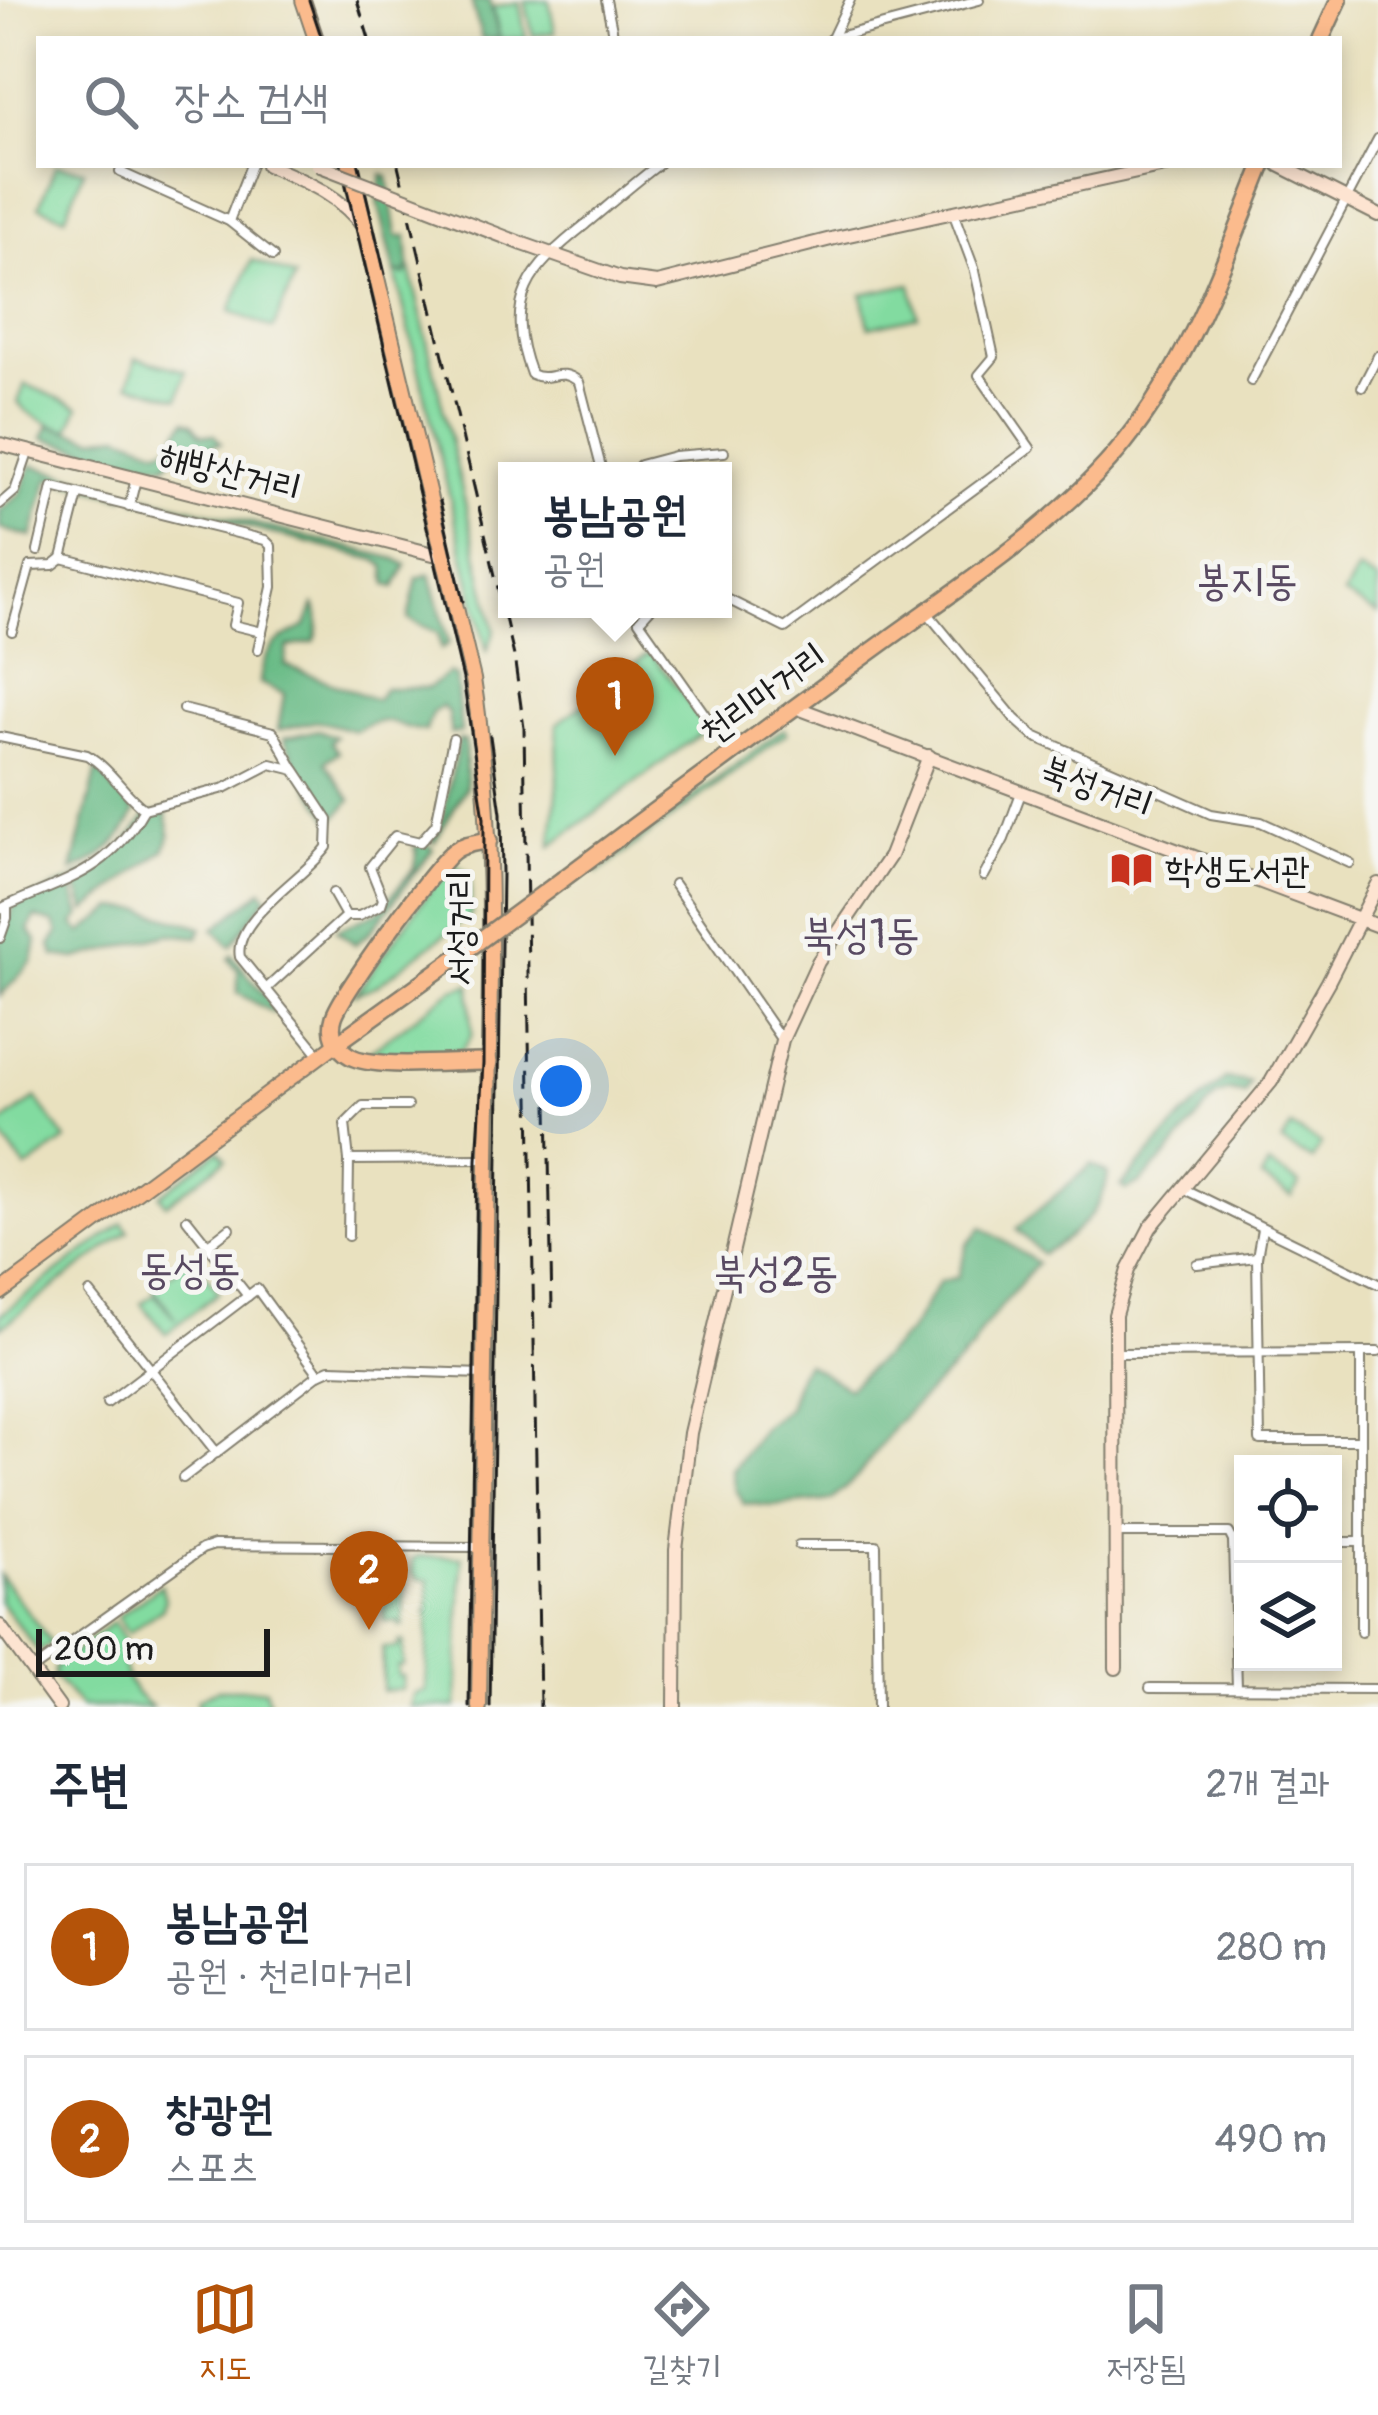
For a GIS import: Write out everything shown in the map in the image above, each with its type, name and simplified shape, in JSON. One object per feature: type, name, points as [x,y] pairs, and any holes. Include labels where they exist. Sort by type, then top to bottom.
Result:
[{"type":"highway","points":[[1322,36],[1339,0]]},
{"type":"highway","name":"천리마거리","points":[[336,1044],[1047,520],[1124,443],[1167,383],[1201,321],[1262,168]]},
{"type":"highway","points":[[489,840],[461,847],[438,868],[334,1016],[336,1044],[352,1058],[374,1063],[489,1062]]},
{"type":"main road","points":[[303,0],[315,36]]},
{"type":"main road","name":"서성거리","points":[[351,168],[476,697],[489,840],[479,1707]]},
{"type":"main road","name":"천리마거리","points":[[0,1293],[336,1044]]},
{"type":"street","points":[[606,0],[613,36]]},
{"type":"street","points":[[832,36],[850,0]]},
{"type":"street","points":[[839,36],[979,0]]},
{"type":"street","points":[[1251,381],[1378,139]]},
{"type":"street","points":[[121,168],[119,172],[229,221],[273,256]]},
{"type":"street","points":[[229,221],[250,168]]},
{"type":"street","points":[[274,168],[341,202],[363,225],[370,242]]},
{"type":"street","points":[[326,168],[548,254],[620,278],[656,283],[1155,168]]},
{"type":"street","points":[[1285,168],[1378,215]]},
{"type":"street","points":[[600,462],[579,382],[560,373],[536,377],[526,361],[520,330],[523,296],[548,254],[643,170]]},
{"type":"street","points":[[732,602],[784,628],[1030,448],[979,375],[994,357],[975,271],[953,212]]},
{"type":"street","points":[[1363,387],[1378,356]]},
{"type":"street","name":"해방산거리","points":[[0,444],[445,557]]},
{"type":"street","points":[[0,504],[15,491],[29,451]]},
{"type":"street","points":[[651,462],[724,452]]},
{"type":"street","points":[[129,507],[136,479]]},
{"type":"street","points":[[38,551],[53,487],[269,542],[272,587],[258,649]]},
{"type":"street","points":[[12,631],[30,566],[53,565],[62,558],[78,495]]},
{"type":"street","points":[[62,558],[238,602],[233,625],[262,632]]},
{"type":"street","points":[[926,611],[1034,736],[1211,814],[1261,822],[1350,863]]},
{"type":"street","points":[[643,618],[640,621],[732,753]]},
{"type":"street","name":"북성거리","points":[[795,707],[1378,926]]},
{"type":"street","points":[[183,709],[268,730],[282,743],[328,820],[327,847],[250,922],[242,936],[240,957],[320,1055]]},
{"type":"street","points":[[0,737],[98,760],[128,797],[144,808],[225,788],[271,764],[282,743]]},
{"type":"street","points":[[266,989],[346,916],[381,905],[382,894],[370,867],[394,836],[419,842],[436,824],[453,739]]},
{"type":"street","points":[[675,1707],[676,1550],[690,1433],[782,1040],[818,962],[890,856],[929,756]]},
{"type":"street","points":[[271,764],[295,770]]},
{"type":"street","points":[[984,876],[1022,792]]},
{"type":"street","points":[[0,938],[8,918],[3,908],[104,862],[133,830],[144,808]]},
{"type":"street","points":[[674,884],[782,1040]]},
{"type":"street","points":[[1116,1668],[1115,1315],[1128,1270],[1150,1228],[1271,1082],[1378,884]]},
{"type":"street","points":[[333,893],[346,916]]},
{"type":"street","points":[[348,1236],[350,1160],[345,1124],[364,1106],[406,1106]]},
{"type":"street","points":[[350,1160],[487,1159]]},
{"type":"street","points":[[1182,1188],[1378,1284]]},
{"type":"street","points":[[187,1219],[248,1296]]},
{"type":"street","points":[[208,1245],[230,1228]]},
{"type":"street","points":[[1262,1229],[1257,1257],[1260,1440],[1361,1440]]},
{"type":"street","points":[[1197,1264],[1257,1257]]},
{"type":"street","points":[[107,1402],[257,1289],[319,1374]]},
{"type":"street","points":[[91,1294],[217,1453]]},
{"type":"street","points":[[1361,1352],[1361,1632]]},
{"type":"street","points":[[1115,1353],[1378,1352]]},
{"type":"street","points":[[184,1478],[319,1374],[345,1368],[485,1374]]},
{"type":"street","points":[[1361,1526],[1374,1526]]},
{"type":"street","points":[[1116,1533],[1220,1530],[1234,1537]]},
{"type":"street","points":[[1342,1542],[1361,1542]]},
{"type":"street","points":[[32,1670],[214,1545],[481,1547]]},
{"type":"street","points":[[799,1545],[876,1545],[878,1707]]},
{"type":"street","points":[[1237,1688],[1238,1563]]},
{"type":"street","points":[[0,1626],[59,1707]]},
{"type":"street","points":[[1150,1688],[1378,1689]]},
{"type":"green space","points":[[471,0],[489,0],[499,36],[481,36]]},
{"type":"green space","points":[[549,0],[555,32],[533,36],[525,1]]},
{"type":"green space","points":[[519,2],[526,36],[499,36],[493,7]]},
{"type":"green space","points":[[55,168],[84,170],[65,217],[39,206]]},
{"type":"green space","points":[[382,175],[388,177],[397,236],[407,236],[405,275],[395,272],[378,201]]},
{"type":"green space","points":[[252,260],[295,277],[273,329],[230,311]]},
{"type":"green space","points":[[409,264],[495,630],[487,651],[395,272],[404,275]]},
{"type":"green space","points":[[911,284],[918,316],[869,327],[862,294]]},
{"type":"green space","points":[[136,358],[186,371],[179,398],[129,384]]},
{"type":"green space","points":[[25,384],[79,407],[69,430],[22,407],[18,402]]},
{"type":"green space","points":[[186,420],[221,443],[196,449],[183,438],[178,454],[165,465],[127,461],[43,438],[49,425],[94,438],[120,434],[158,449],[168,446]]},
{"type":"green space","points":[[32,465],[126,491],[124,497],[49,478],[32,537],[0,529],[0,511],[20,494]]},
{"type":"green space","points":[[136,494],[406,565],[395,587],[387,585],[385,566],[376,560],[136,499]]},
{"type":"green space","points":[[1358,570],[1378,581],[1378,614],[1344,595]]},
{"type":"green space","points":[[430,574],[449,643],[441,649],[438,633],[408,619],[417,578]]},
{"type":"green space","points":[[314,605],[318,623],[314,642],[288,647],[285,665],[376,700],[384,688],[428,688],[449,673],[456,677],[461,732],[451,734],[442,706],[432,713],[426,731],[384,721],[355,731],[318,721],[278,730],[284,694],[260,683],[264,662],[279,641],[306,626]]},
{"type":"green space","points":[[650,652],[708,728],[551,846],[558,783],[557,724]]},
{"type":"green space","points":[[784,729],[787,733],[598,873],[595,870]]},
{"type":"green space","points":[[318,730],[336,737],[331,742],[338,752],[325,762],[351,800],[332,822],[284,738]]},
{"type":"green space","points":[[459,740],[465,741],[466,787],[435,842],[431,839],[443,816]]},
{"type":"green space","points":[[97,769],[135,812],[110,849],[72,871]]},
{"type":"green space","points":[[166,811],[170,836],[164,850],[86,911],[75,878],[116,853],[146,815]]},
{"type":"green space","points":[[427,844],[433,849],[372,930],[355,944],[336,930],[379,911],[414,868],[414,847]]},
{"type":"green space","points":[[451,862],[470,874],[471,915],[376,986],[355,994]]},
{"type":"green space","points":[[70,881],[81,916],[74,924],[81,933],[115,908],[144,910],[202,927],[198,937],[169,934],[76,959],[54,956],[51,945],[59,933],[55,923],[35,917],[29,930],[37,941],[33,961],[0,996],[0,942],[14,906]]},
{"type":"green space","points":[[262,890],[267,897],[231,946],[214,929]]},
{"type":"green space","points":[[232,955],[277,1011],[238,993]]},
{"type":"green space","points":[[470,984],[472,1035],[459,1054],[366,1054],[453,989]]},
{"type":"green space","points":[[1225,1079],[1250,1082],[1245,1094],[1229,1091],[1216,1096],[1168,1155],[1140,1183],[1125,1190],[1121,1186],[1184,1116]]},
{"type":"green space","points":[[36,1098],[66,1140],[26,1169],[0,1134],[0,1125]]},
{"type":"green space","points":[[1291,1127],[1321,1144],[1312,1160],[1282,1143]]},
{"type":"green space","points":[[219,1150],[226,1159],[166,1204],[160,1195]]},
{"type":"green space","points":[[1092,1164],[1108,1174],[1100,1200],[1076,1231],[1042,1254],[1016,1229]]},
{"type":"green space","points":[[1268,1165],[1300,1184],[1292,1197],[1261,1178]]},
{"type":"green space","points":[[123,1223],[129,1231],[0,1328],[0,1315]]},
{"type":"green space","points":[[982,1227],[1037,1263],[981,1331],[972,1349],[895,1425],[858,1476],[832,1500],[772,1506],[744,1503],[735,1490],[732,1470],[763,1427],[788,1408],[806,1363],[848,1388],[909,1332],[939,1282],[958,1277],[967,1245]]},
{"type":"green space","points":[[192,1257],[219,1292],[166,1334],[141,1303],[154,1294],[176,1319],[153,1288]]},
{"type":"green space","points":[[462,1557],[457,1707],[410,1707],[414,1694],[426,1691],[429,1580],[418,1579],[412,1572],[413,1559]]},
{"type":"green space","points":[[0,1575],[50,1644],[38,1651],[0,1602]]},
{"type":"green space","points":[[384,1580],[401,1581],[404,1586],[403,1626],[384,1621]]},
{"type":"green space","points":[[161,1585],[163,1608],[128,1633],[117,1617]]},
{"type":"green space","points":[[113,1622],[124,1638],[126,1677],[152,1707],[81,1707],[54,1677],[54,1668]]},
{"type":"green space","points":[[403,1642],[403,1666],[397,1667],[398,1676],[403,1676],[402,1689],[382,1691],[383,1648],[398,1648]]},
{"type":"green space","points":[[218,1689],[265,1689],[269,1701],[264,1707],[197,1706],[197,1700]]},
{"type":"tram line","points":[[309,0],[321,36]]},
{"type":"tram line","points":[[342,168],[463,679],[484,818],[469,1707]]},
{"type":"tram line","points":[[360,168],[385,274]]},
{"type":"tram line","points":[[440,501],[463,601]]},
{"type":"tram line","points":[[490,736],[501,813],[502,874],[490,1707]]},
{"type":"railway","points":[[357,0],[368,36]]},
{"type":"railway","points":[[399,168],[498,588]]},
{"type":"railway","points":[[505,618],[524,728],[540,1707]]},
{"type":"railway","points":[[548,1104],[552,1308]]},
{"type":"place","name":"봉남공원","points":[[615,756]]},
{"type":"place","name":"학생도서관","points":[[1131,870]]},
{"type":"place","name":"창광원","points":[[369,1630]]},
{"type":"district","name":"봉지동","points":[[1247,581]]},
{"type":"district","name":"북성1동","points":[[861,935]]},
{"type":"district","name":"동성동","points":[[190,1270]]},
{"type":"district","name":"북성2동","points":[[776,1273]]}]
